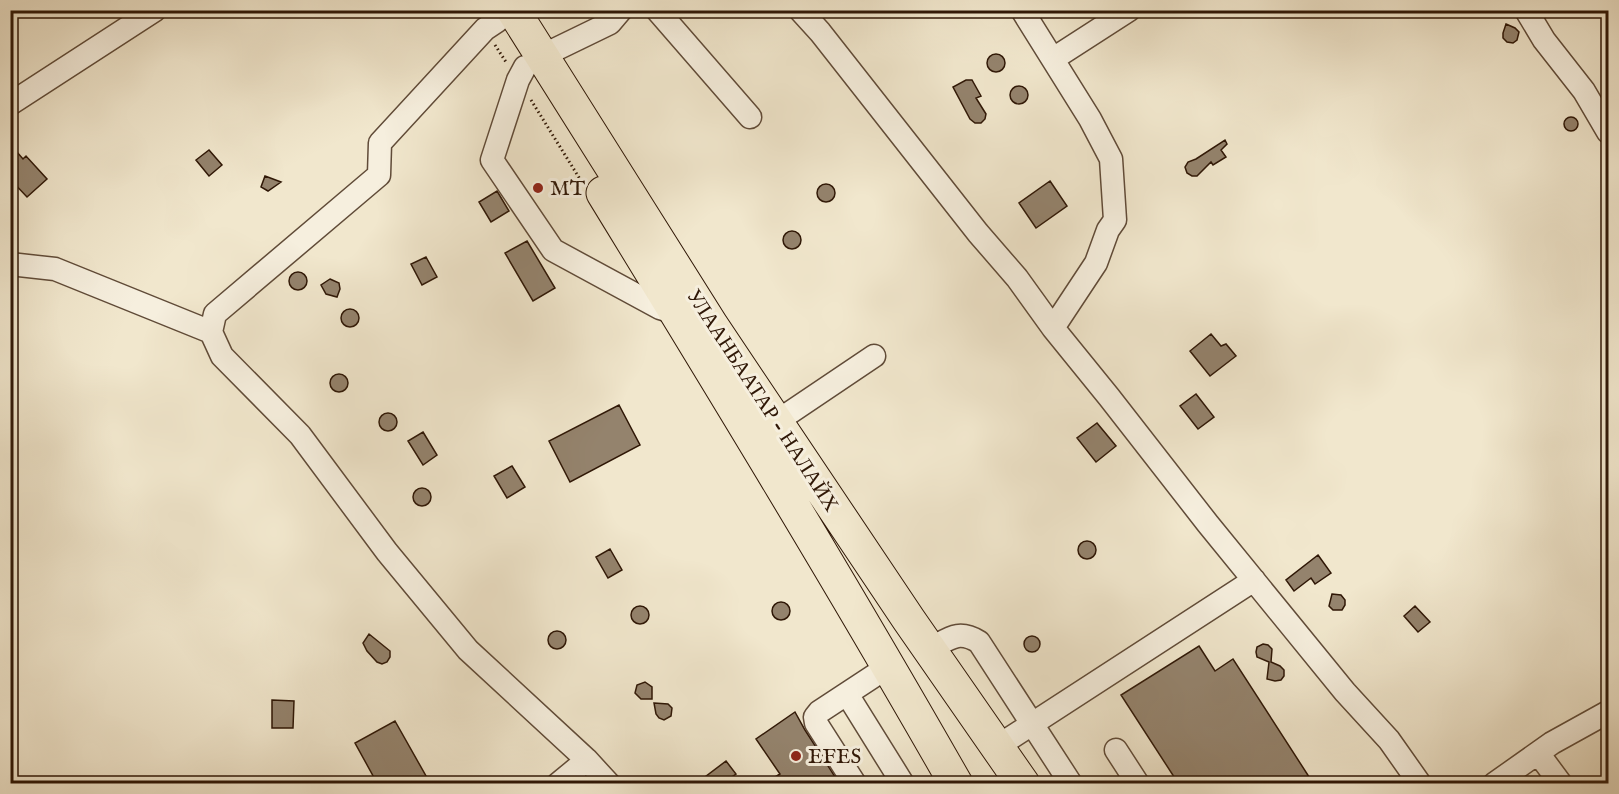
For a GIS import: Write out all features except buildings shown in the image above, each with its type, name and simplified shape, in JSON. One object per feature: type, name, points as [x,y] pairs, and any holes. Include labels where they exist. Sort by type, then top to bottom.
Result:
[{"type":"highway","name":"УЛААНБААТАР - НАЛАЙХ","points":[[500,14],[1023,783]]},
{"type":"highway","name":"УЛААНБААТАР - НАЛАЙХ","points":[[534,61],[676,313],[889,666],[956,783]]},
{"type":"street","points":[[10,104],[155,10]]},
{"type":"street","points":[[621,10],[610,23],[534,61],[518,80],[492,160],[554,249],[660,308],[676,313]]},
{"type":"street","points":[[657,10],[750,117]]},
{"type":"street","points":[[800,10],[978,233],[1017,278],[1053,328],[1254,580],[1345,692],[1389,740],[1420,783]]},
{"type":"street","points":[[1022,10],[1090,119],[1111,159],[1115,220],[1108,230],[1096,263],[1053,328]]},
{"type":"street","points":[[1053,59],[1129,10]]},
{"type":"street","points":[[1526,10],[1544,40],[1584,91],[1608,132]]},
{"type":"street","points":[[500,14],[380,143],[380,175],[215,314],[211,332],[222,356],[300,435],[387,552],[468,650],[609,783]]},
{"type":"street","points":[[10,264],[55,269],[211,332]]},
{"type":"street","points":[[776,422],[874,356]]},
{"type":"street","points":[[998,746],[1254,580]]},
{"type":"street","points":[[930,649],[957,635],[969,636],[979,642],[1071,783]]},
{"type":"street","points":[[855,783],[816,723],[815,717],[819,712],[889,666]]},
{"type":"street","points":[[847,694],[903,783]]},
{"type":"street","points":[[1494,783],[1552,743],[1608,712]]},
{"type":"street","points":[[1116,750],[1138,783]]},
{"type":"street","points":[[1538,753],[1561,783]]},
{"type":"street","points":[[558,783],[587,760]]},
{"type":"place","name":"MT","points":[[538,188]]},
{"type":"place","name":"EFES","points":[[796,756]]}]
